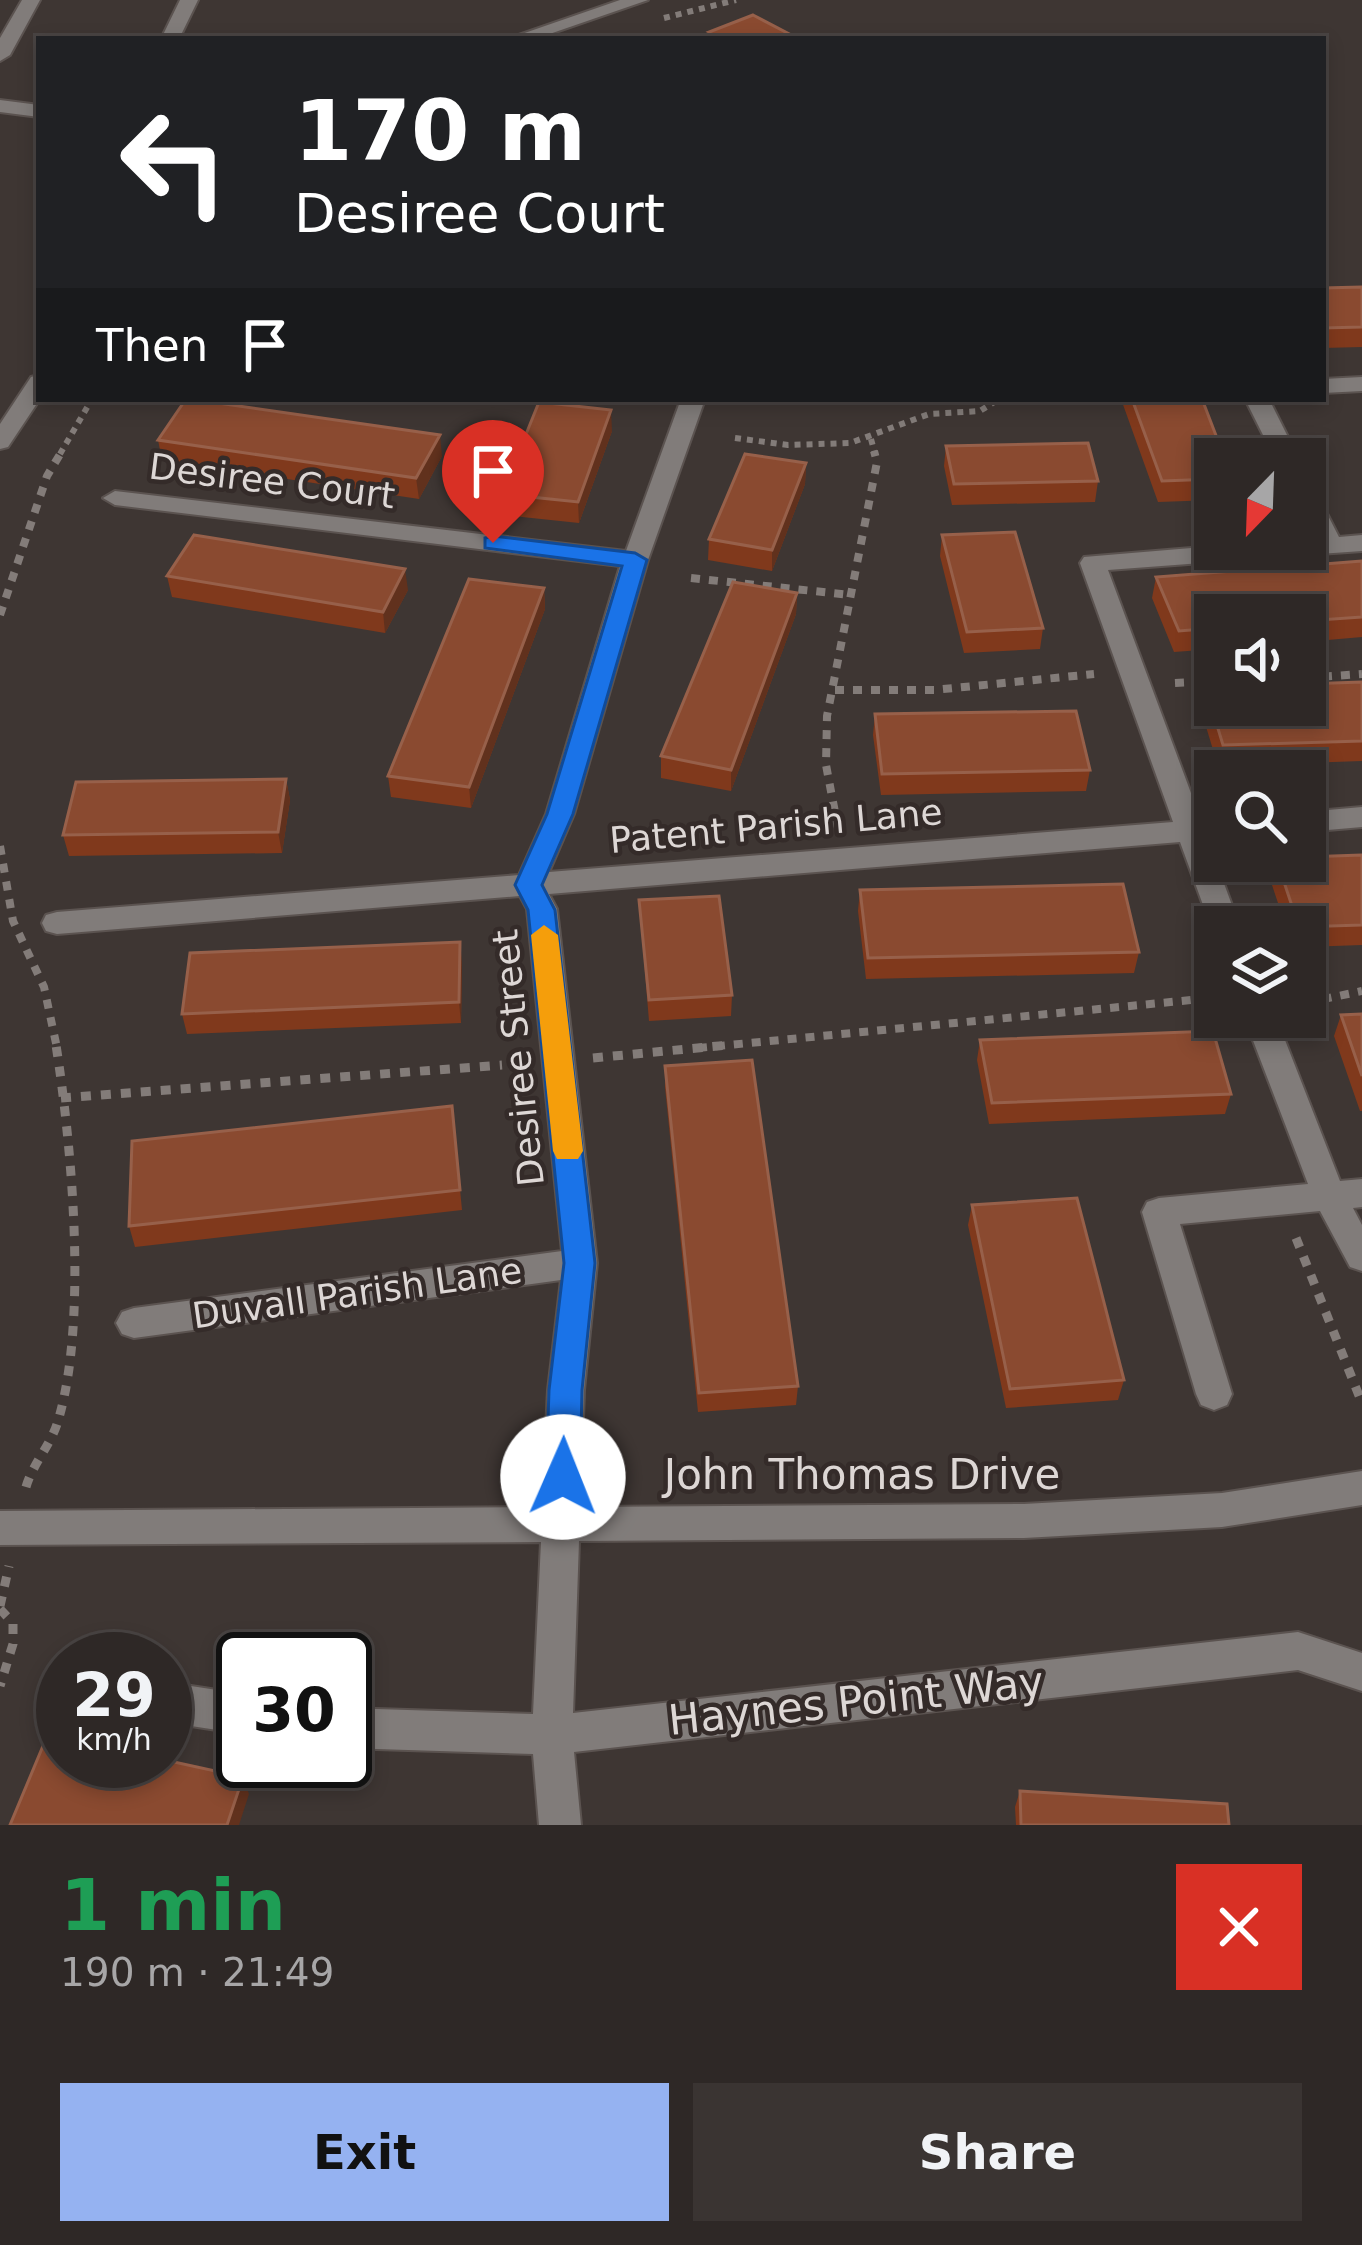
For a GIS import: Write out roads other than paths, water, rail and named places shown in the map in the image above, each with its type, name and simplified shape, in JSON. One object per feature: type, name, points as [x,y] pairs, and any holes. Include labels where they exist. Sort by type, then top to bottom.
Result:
[{"type":"street","points":[[0,55],[32,0]]},
{"type":"street","points":[[171,36],[189,0]]},
{"type":"street","points":[[525,36],[639,0]]},
{"type":"street","points":[[0,106],[36,111]]},
{"type":"street","points":[[1326,386],[1362,383]]},
{"type":"street","points":[[0,442],[36,387]]},
{"type":"street","name":"Desiree Street","points":[[560,1825],[552,1735],[566,1390],[580,1263],[542,910],[529,885],[560,814],[635,560],[692,402]]},
{"type":"street","points":[[1258,402],[1276,438]]},
{"type":"street","name":"Desiree Court","points":[[115,499],[635,560]]},
{"type":"street","points":[[1326,545],[1362,543]]},
{"type":"street","points":[[1194,556],[1093,563],[1194,810]]},
{"type":"street","points":[[1326,821],[1362,818]]},
{"type":"street","name":"Patent Parish Lane","points":[[57,923],[1194,831]]},
{"type":"street","points":[[1270,1038],[1346,1194],[1362,1257]]},
{"type":"street","points":[[1214,1394],[1159,1212],[1346,1194]]},
{"type":"street","name":"Duvall Parish Lane","points":[[134,1323],[580,1263]]},
{"type":"street","name":"John Thomas Drive","points":[[9,1528],[1024,1521],[1222,1510],[1362,1488]]},
{"type":"street","name":"Haynes Point Way","points":[[372,1729],[552,1735],[1298,1651],[1362,1672]]}]
